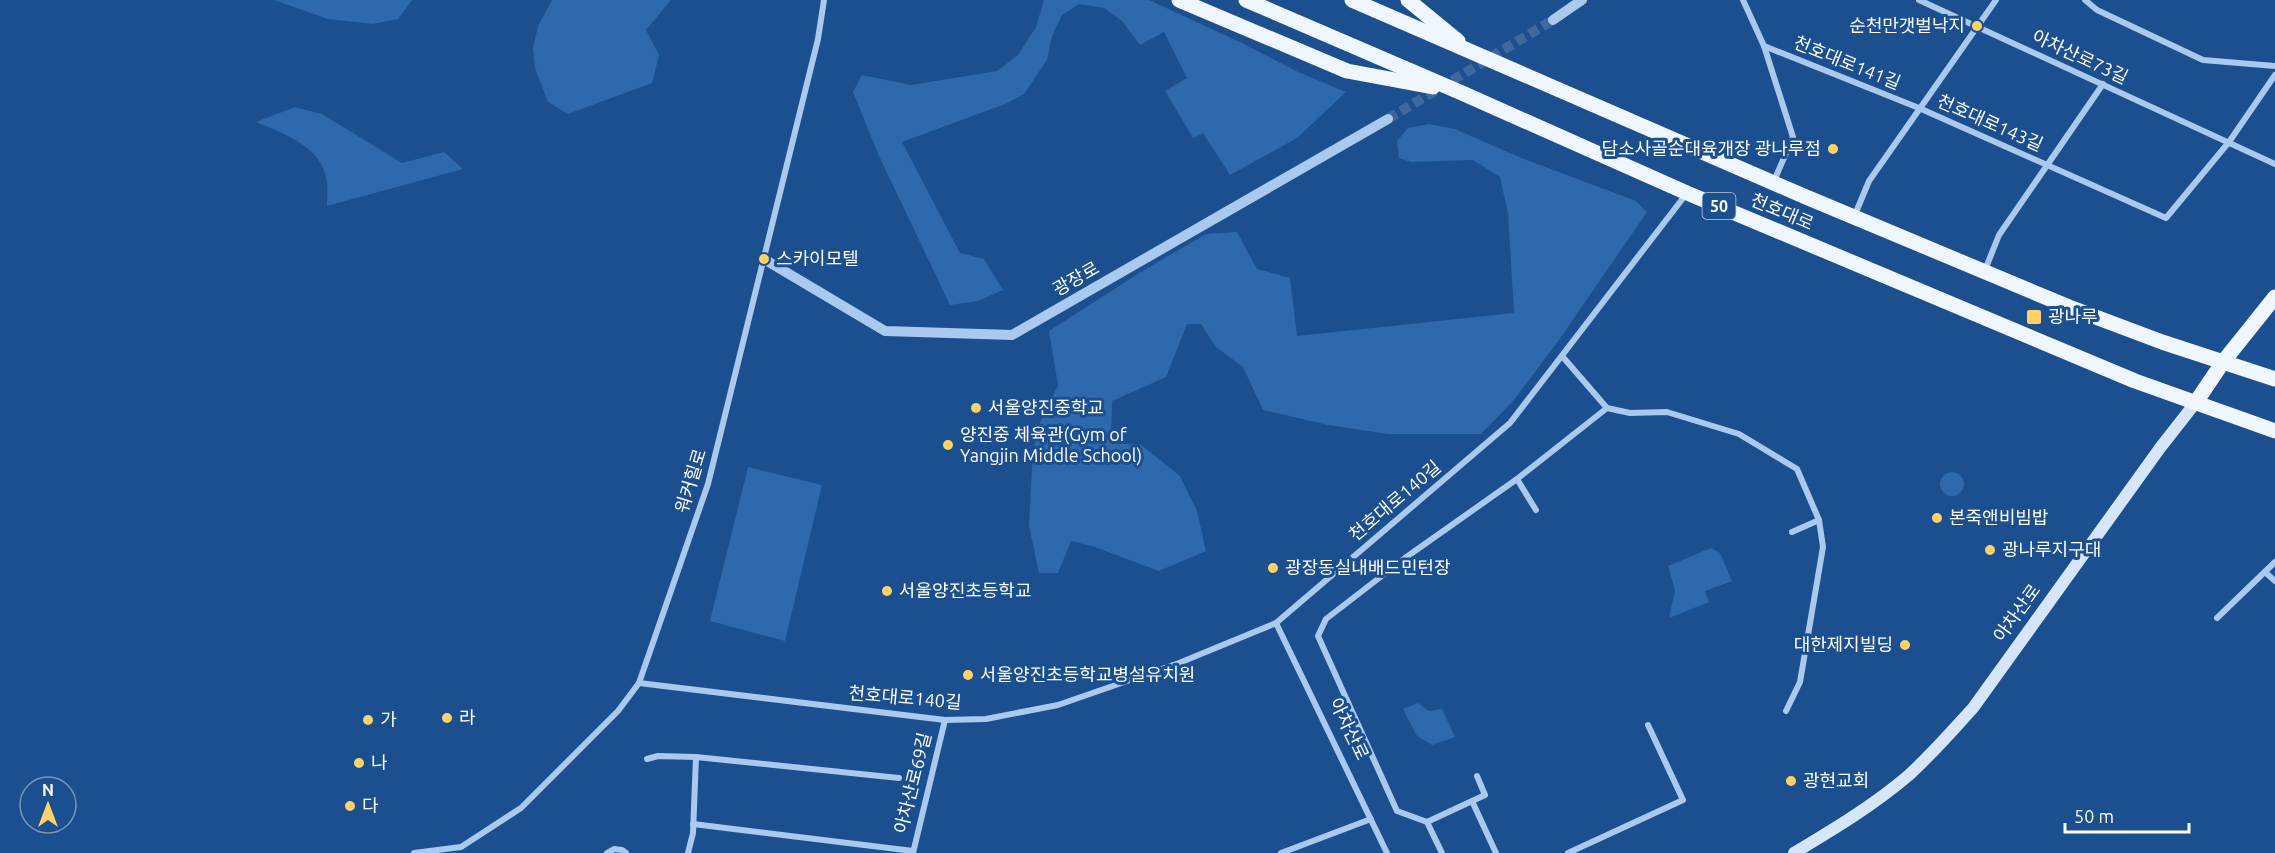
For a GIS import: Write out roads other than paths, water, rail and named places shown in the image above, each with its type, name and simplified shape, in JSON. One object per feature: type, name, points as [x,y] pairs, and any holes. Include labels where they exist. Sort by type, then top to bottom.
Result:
[{"type":"main road","points":[[1179,0],[1347,71],[1462,93]]},
{"type":"main road","name":"천호대로","points":[[1246,0],[1687,193],[2135,381],[2275,431]]},
{"type":"main road","name":"천호대로","points":[[1352,0],[1773,183],[2119,327],[2275,379]]},
{"type":"main road","points":[[1408,0],[1475,54]]},
{"type":"main road","name":"아차산로","points":[[1794,853],[1847,822],[1908,775],[1945,740],[1973,708],[2223,362],[2275,297]]},
{"type":"street","name":"워커힐로","points":[[414,853],[462,850],[521,808],[618,711],[639,683],[708,484],[818,39],[824,0]]},
{"type":"street","points":[[1553,20],[1582,0]]},
{"type":"street","name":"천호대로141길","points":[[1743,0],[1764,46],[1793,137],[1773,183]]},
{"type":"street","name":"아차산로73길","points":[[1919,0],[2275,164]]},
{"type":"street","name":"천호대로143길","points":[[1854,217],[1869,181],[1996,0]]},
{"type":"street","points":[[2085,0],[2097,10],[2203,60],[2275,66]]},
{"type":"street","name":"천호대로141길","points":[[1764,46],[1919,108]]},
{"type":"street","points":[[2229,142],[2275,75]]},
{"type":"street","points":[[1985,271],[1999,235],[2103,84]]},
{"type":"street","name":"천호대로143길","points":[[1919,108],[2166,218],[2229,142]]},
{"type":"street","name":"광장로","points":[[764,259],[885,331],[1012,335],[1388,118]]},
{"type":"street","name":"천호대로140길","points":[[639,683],[945,720],[986,719],[1058,705],[1179,663],[1276,623],[1510,423],[1687,193]]},
{"type":"street","points":[[1562,356],[1607,408],[1630,413],[1667,412],[1739,434],[1797,469],[1819,520],[1823,547],[1800,682],[1786,711]]},
{"type":"street","points":[[1442,853],[1427,822],[1397,811],[1318,636],[1326,619],[1334,612],[1405,558],[1517,479],[1607,408]]},
{"type":"street","points":[[1517,479],[1536,510]]},
{"type":"street","points":[[1792,532],[1819,520]]},
{"type":"street","points":[[2217,618],[2275,562]]},
{"type":"street","points":[[2265,572],[2275,581]]},
{"type":"street","name":"아차산로","points":[[1276,623],[1387,853]]},
{"type":"street","name":"아차산로69길","points":[[913,852],[945,720]]},
{"type":"street","points":[[1568,853],[1683,800],[1648,725]]},
{"type":"street","points":[[647,759],[658,756],[696,757],[899,778]]},
{"type":"street","points":[[688,853],[693,824],[696,757]]},
{"type":"street","points":[[1427,822],[1485,795],[1477,776]]},
{"type":"street","points":[[1472,801],[1496,853]]},
{"type":"street","points":[[1281,853],[1371,819]]},
{"type":"street","points":[[693,824],[913,852]]},
{"type":"street","points":[[607,853],[614,849],[626,853]]},
{"type":"tunnel","points":[[1388,119],[1553,20]]},
{"type":"place","name":"순천만갯벌낙지","points":[[1977,26]]},
{"type":"place","name":"담소사골순대육개장 광나루점","points":[[1833,149]]},
{"type":"place","name":"스카이모텔","points":[[764,259]]},
{"type":"place","name":"광나루","points":[[2034,317]]},
{"type":"place","name":"서울양진중학교","points":[[976,408]]},
{"type":"place","name":"양진중 체육관(Gym of Yangjin Middle School)","points":[[948,445]]},
{"type":"place","name":"본죽앤비빔밥","points":[[1937,518]]},
{"type":"place","name":"광나루지구대","points":[[1990,550]]},
{"type":"place","name":"광장동실내배드민턴장","points":[[1273,568]]},
{"type":"place","name":"서울양진초등학교","points":[[887,591]]},
{"type":"place","name":"대한제지빌딩","points":[[1905,645]]},
{"type":"place","name":"서울양진초등학교병설유치원","points":[[968,675]]},
{"type":"place","name":"라","points":[[447,718]]},
{"type":"place","name":"가","points":[[368,720]]},
{"type":"place","name":"나","points":[[359,763]]},
{"type":"place","name":"광현교회","points":[[1791,781]]},
{"type":"place","name":"다","points":[[350,806]]}]
